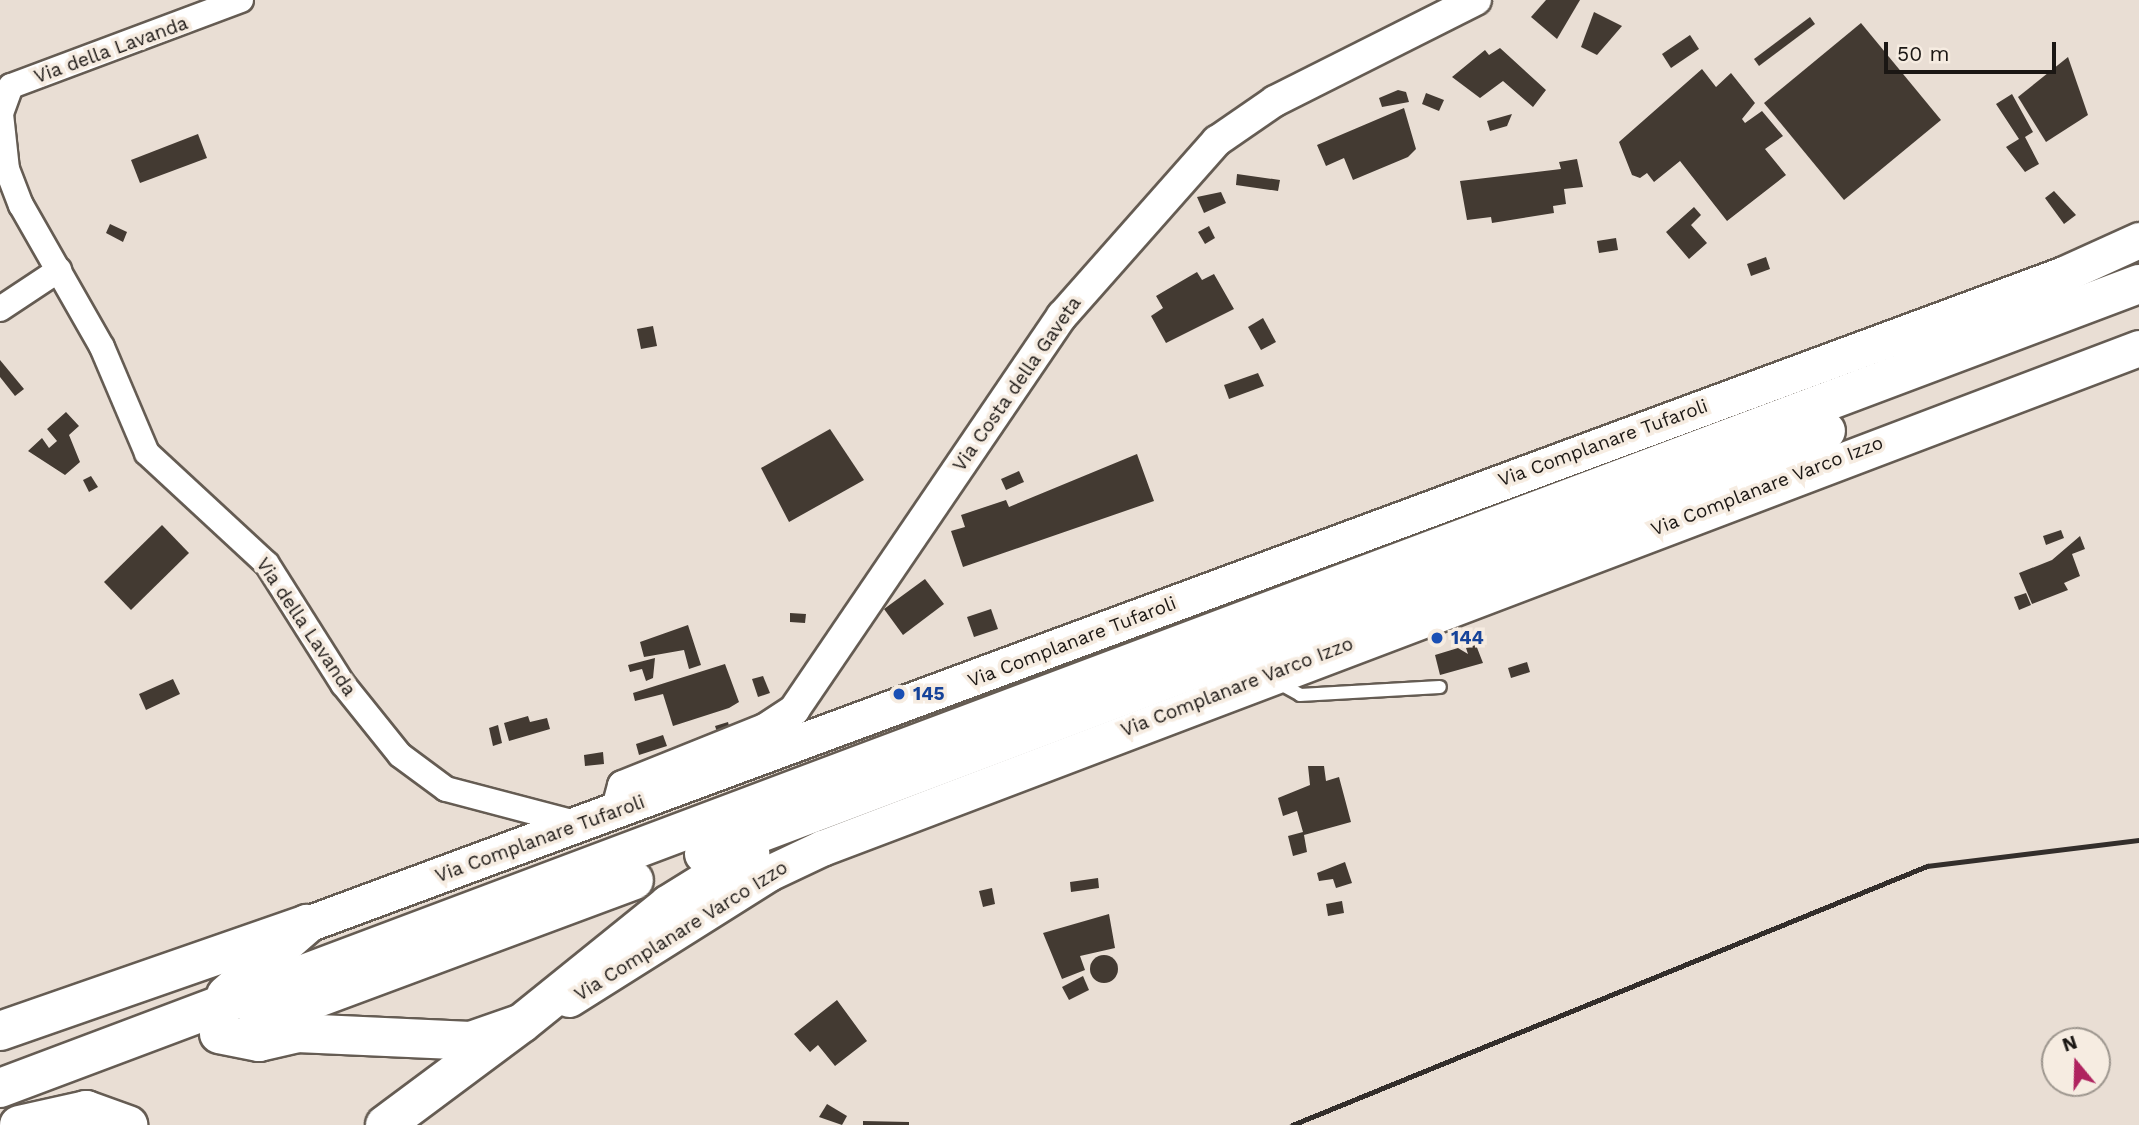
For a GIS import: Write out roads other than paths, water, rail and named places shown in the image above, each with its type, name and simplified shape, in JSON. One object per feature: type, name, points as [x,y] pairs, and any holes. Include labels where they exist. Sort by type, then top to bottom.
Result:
[{"type":"main road","name":"Via Complanare Tufaroli","points":[[0,1031],[616,812],[2064,274],[2139,240]]},
{"type":"main road","points":[[0,1116],[214,1022],[2139,284]]},
{"type":"main road","points":[[0,1088],[214,1022],[854,798],[2139,312]]},
{"type":"main road","name":"Via Complanare Varco Izzo","points":[[385,1125],[522,1023],[604,981],[769,873],[822,848],[1265,676],[2139,348]]},
{"type":"main road","points":[[214,1022],[259,1042],[297,1033],[471,1041],[522,1023],[667,905],[854,798]]},
{"type":"main road","points":[[214,1022],[307,924]]},
{"type":"main road","points":[[19,1125],[86,1110],[128,1125]]},
{"type":"street","name":"Via della Lavanda","points":[[241,0],[11,86],[1,114],[6,169],[102,347],[147,453],[267,564],[343,684],[400,755],[446,789],[580,825]]},
{"type":"street","name":"Via Costa della Gaveta","points":[[616,812],[623,786],[765,729],[794,710],[1062,316],[1217,141],[1275,101],[1476,0]]},
{"type":"street","points":[[0,309],[60,270]]},
{"type":"lane","points":[[1265,676],[1300,695],[1440,687]]},
{"type":"railway","points":[[1292,1125],[1927,866],[2139,840]]},
{"type":"place","name":"144","points":[[1437,638]]},
{"type":"place","name":"145","points":[[899,694]]}]
